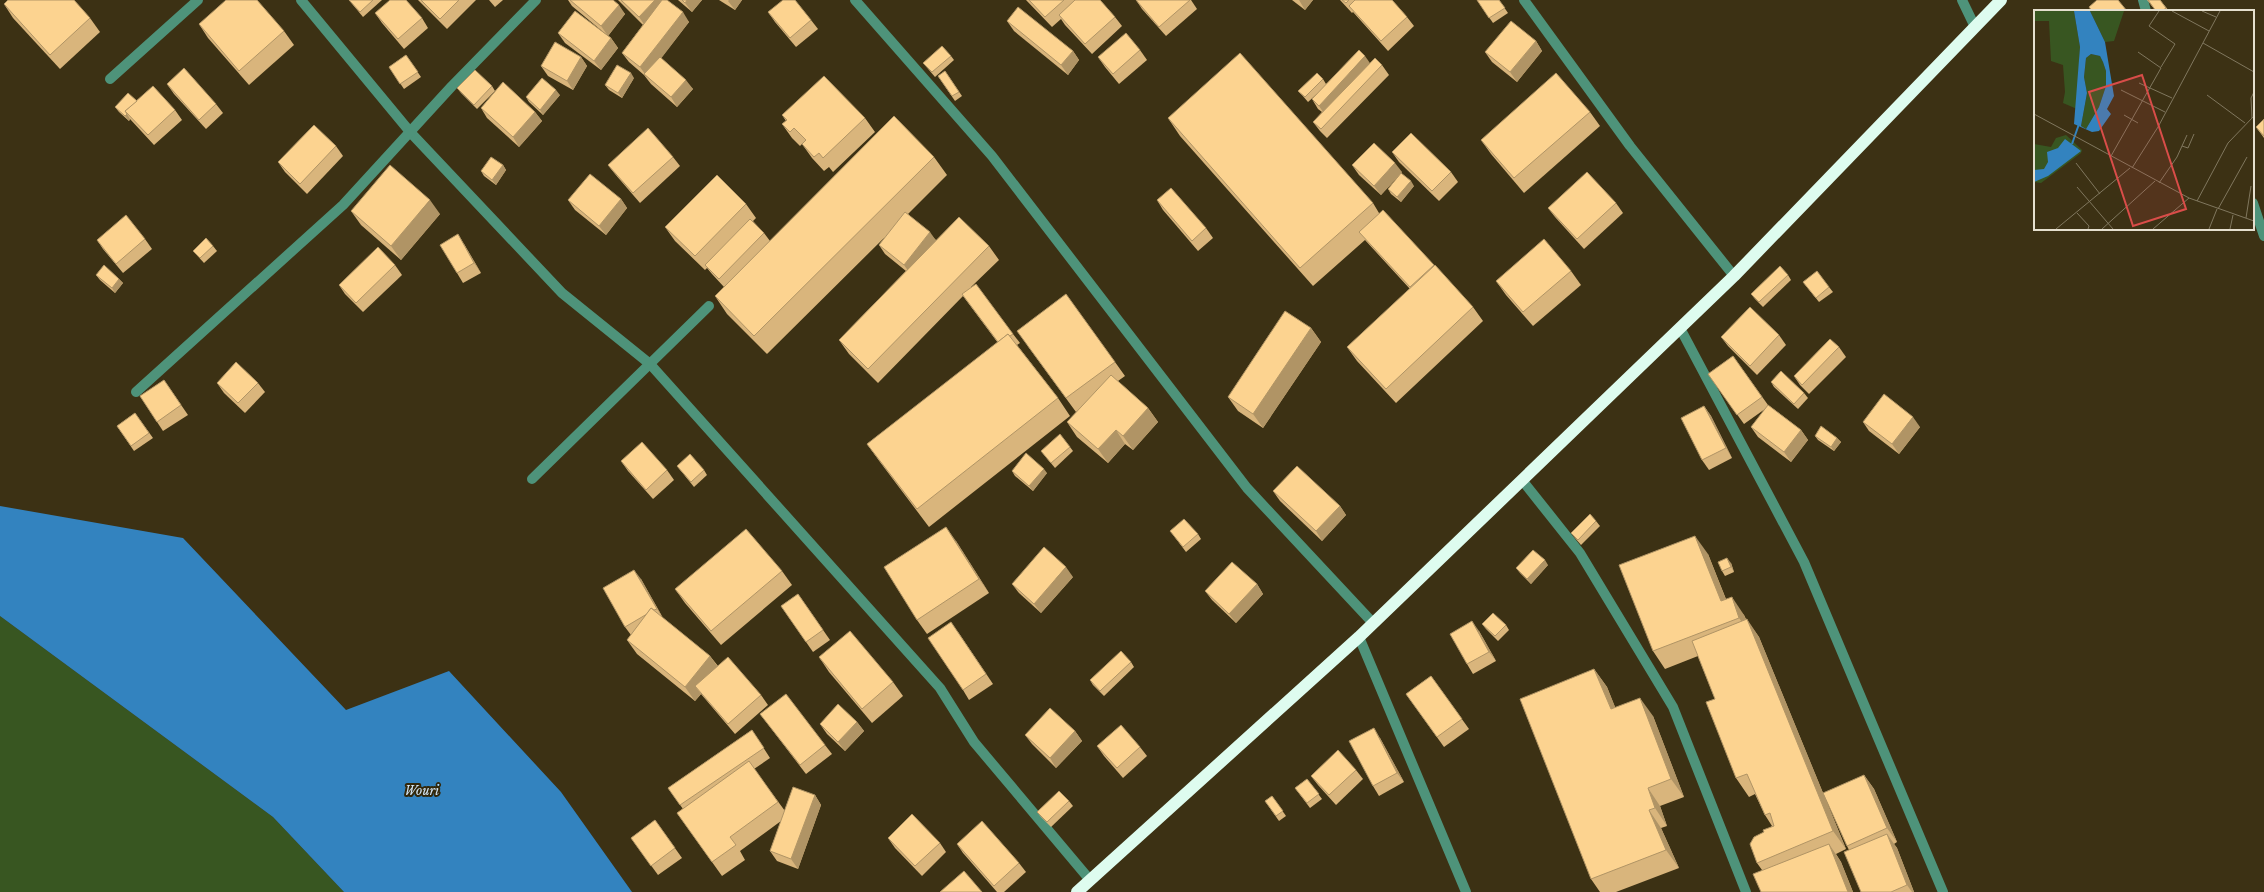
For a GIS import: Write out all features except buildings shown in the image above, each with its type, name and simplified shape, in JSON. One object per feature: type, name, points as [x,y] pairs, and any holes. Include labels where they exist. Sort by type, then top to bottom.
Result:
[{"type":"highway","points":[[1077,892],[1373,623],[1734,276],[2001,0]]},
{"type":"street","points":[[110,79],[198,0]]},
{"type":"street","points":[[301,0],[411,133],[562,293],[650,364],[940,688],[974,742],[1090,880]]},
{"type":"street","points":[[136,392],[226,312],[283,257],[304,241],[342,205],[411,133],[452,86],[536,0]]},
{"type":"street","points":[[855,0],[992,156],[1247,488],[1373,623]]},
{"type":"street","points":[[1524,0],[1630,146],[1734,276]]},
{"type":"street","points":[[1962,0],[1975,27]]},
{"type":"street","points":[[2143,0],[2146,10]]},
{"type":"street","points":[[2254,206],[2264,236]]},
{"type":"street","points":[[532,479],[709,306]]},
{"type":"street","points":[[1680,328],[1804,562],[1943,892]]},
{"type":"street","points":[[1522,480],[1580,553],[1673,707],[1746,892]]},
{"type":"street","points":[[1358,637],[1466,892]]},
{"type":"green space","points":[[0,616],[273,817],[344,892],[0,892]]},
{"type":"water","name":"Wouri","points":[[0,506],[183,538],[346,710],[449,671],[561,792],[632,892],[344,892],[273,817],[0,616]]}]
